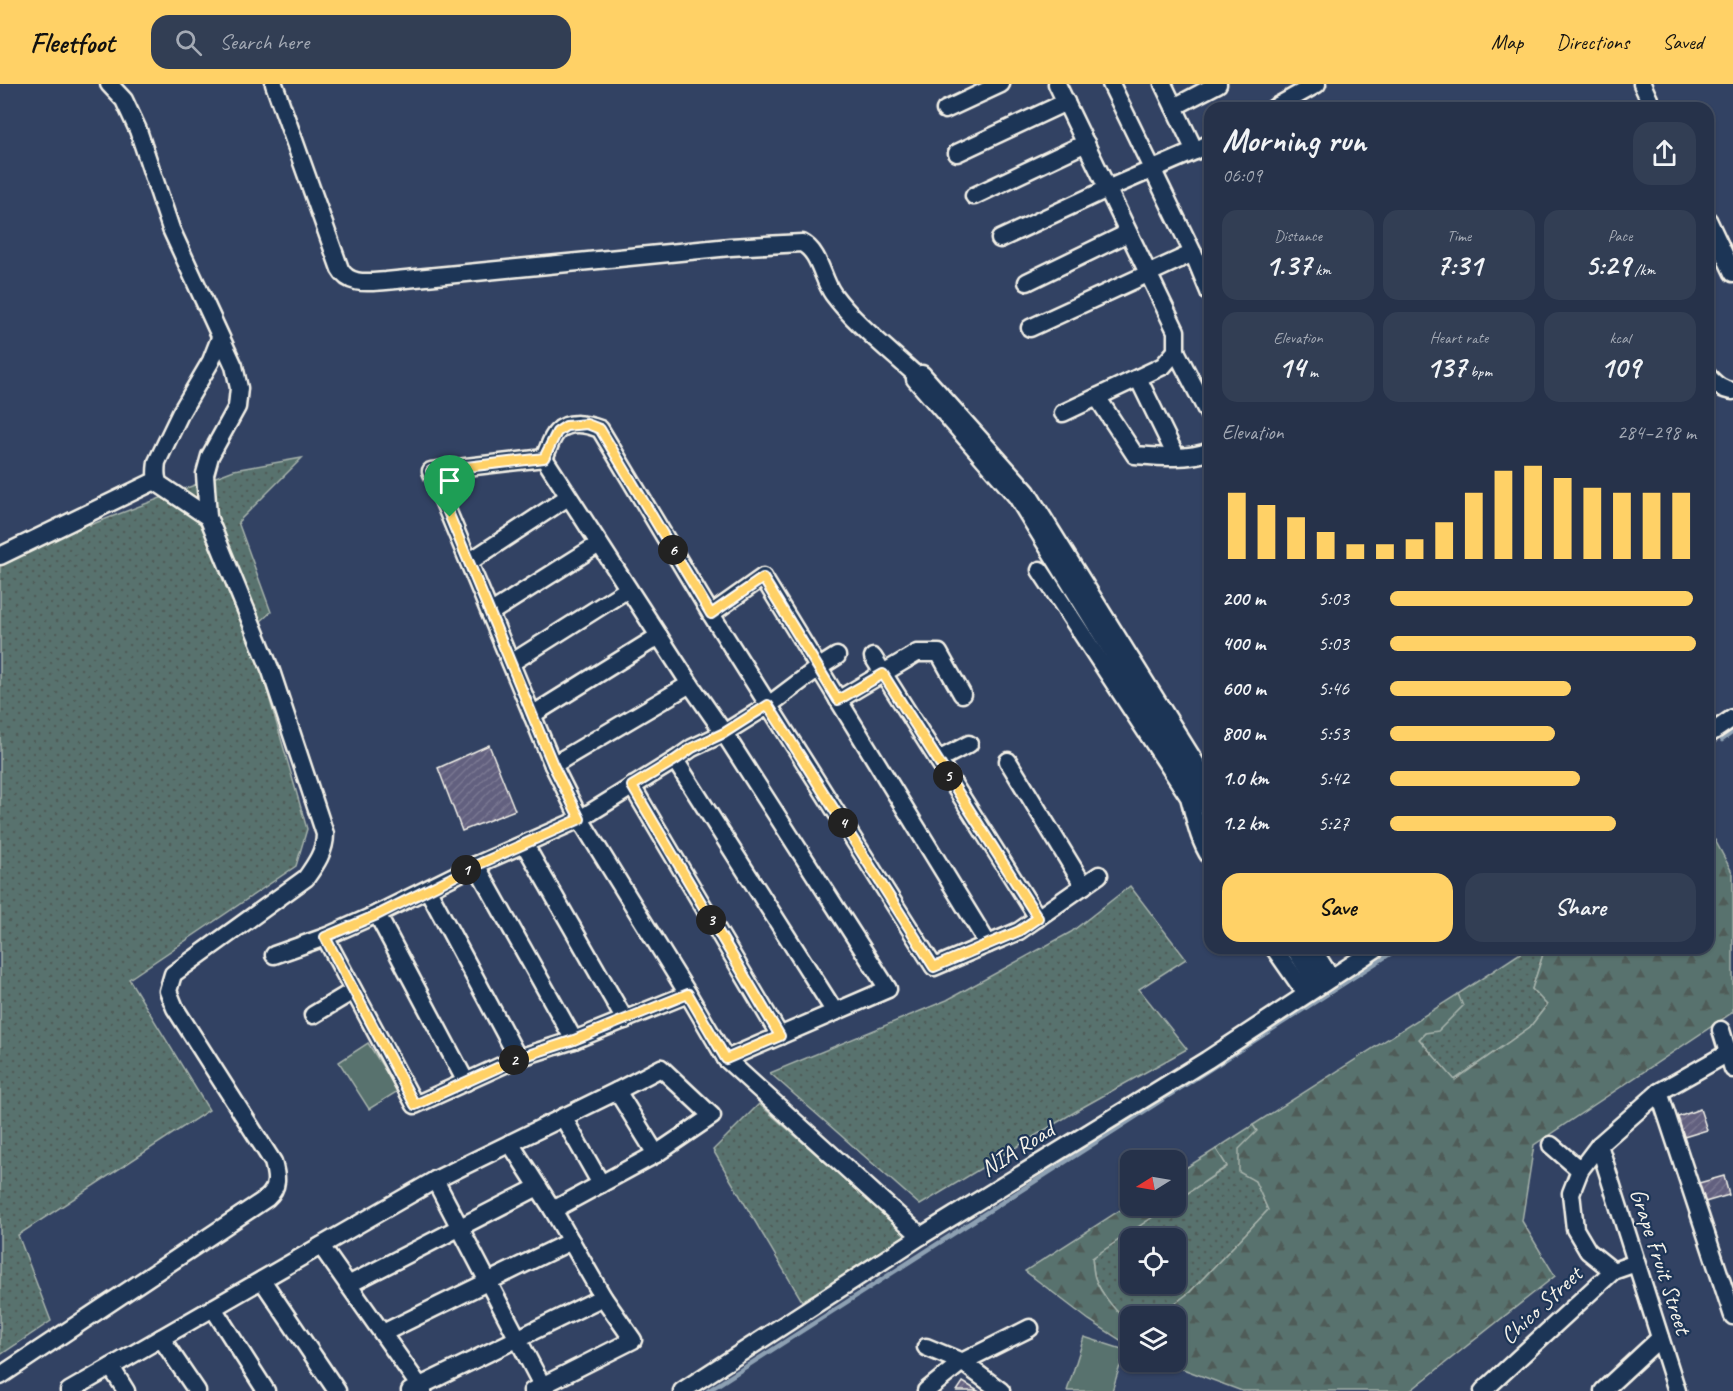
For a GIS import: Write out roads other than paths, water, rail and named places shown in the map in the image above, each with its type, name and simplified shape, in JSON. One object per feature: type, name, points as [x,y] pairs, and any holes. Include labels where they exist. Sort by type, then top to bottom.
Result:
[{"type":"street","points":[[0,1376],[273,1192],[277,1181],[273,1162],[175,1008],[168,991],[173,974],[306,878],[321,856],[325,840],[325,834],[271,671],[208,517],[205,474],[210,456],[237,406],[239,388],[234,366],[171,229],[138,130],[124,100],[109,84]]},
{"type":"street","points":[[274,84],[340,269],[348,279],[362,282],[386,281],[730,247],[802,243],[811,249],[831,291],[839,302],[856,321],[916,375],[915,379],[1017,497],[1204,777]]},
{"type":"street","points":[[945,110],[1001,84]]},
{"type":"street","points":[[1058,84],[1176,331],[1176,351],[1204,405]]},
{"type":"street","points":[[1111,84],[1204,280]]},
{"type":"street","points":[[1163,84],[1195,151]]},
{"type":"street","points":[[1174,107],[1218,84]]},
{"type":"street","points":[[1285,102],[1317,84]]},
{"type":"street","points":[[1642,84],[1650,102]]},
{"type":"street","points":[[957,153],[1066,102]]},
{"type":"street","points":[[974,196],[1086,143]]},
{"type":"street","points":[[1000,239],[1204,146]]},
{"type":"street","points":[[1027,282],[1128,233]]},
{"type":"street","points":[[1714,233],[1733,273]]},
{"type":"street","points":[[1030,328],[1193,253]]},
{"type":"street","points":[[208,517],[164,488],[157,480],[157,462],[181,412],[211,360],[220,338]]},
{"type":"street","points":[[1064,413],[1163,366],[1176,351]]},
{"type":"street","points":[[1138,378],[1176,456]]},
{"type":"street","points":[[1714,382],[1725,390],[1733,391]]},
{"type":"street","points":[[1097,397],[1135,455],[1204,454]]},
{"type":"street","points":[[544,458],[557,432],[566,426],[587,424],[600,429],[711,614],[934,967],[1019,931],[1099,875]]},
{"type":"street","points":[[544,458],[888,989],[726,1059]]},
{"type":"street","points":[[544,458],[431,471],[553,765],[580,819],[726,1059],[921,1236]]},
{"type":"street","points":[[0,556],[157,480]]},
{"type":"street","points":[[469,562],[568,497]]},
{"type":"street","points":[[490,614],[599,544]]},
{"type":"street","points":[[1040,570],[1189,797],[1197,832],[1204,848]]},
{"type":"street","points":[[711,614],[763,578],[988,944]]},
{"type":"street","points":[[511,663],[628,589]]},
{"type":"street","points":[[532,715],[659,636]]},
{"type":"street","points":[[1118,650],[1204,801]]},
{"type":"street","points":[[838,700],[917,653],[939,653],[962,694]]},
{"type":"street","points":[[274,955],[377,915],[477,865],[580,819],[692,748],[724,733],[837,656]]},
{"type":"street","points":[[873,657],[1038,918]]},
{"type":"street","points":[[553,765],[690,684]]},
{"type":"street","points":[[1714,731],[1733,718]]},
{"type":"street","points":[[938,760],[969,744]]},
{"type":"street","points":[[675,760],[835,1012]]},
{"type":"street","points":[[1008,761],[1084,886]]},
{"type":"street","points":[[632,786],[780,1036]]},
{"type":"street","points":[[525,844],[625,1020]]},
{"type":"street","points":[[477,865],[574,1040]]},
{"type":"street","points":[[428,890],[519,1058]]},
{"type":"street","points":[[377,915],[466,1082]]},
{"type":"street","points":[[325,937],[415,1105],[519,1058],[574,1040],[688,994]]},
{"type":"street","points":[[1281,954],[1318,986]]},
{"type":"street","points":[[1298,954],[1318,986]]},
{"type":"street","points":[[1313,954],[1318,986]]},
{"type":"street","name":"NIA Road","points":[[682,1391],[921,1236],[1207,1060],[1368,954]]},
{"type":"street","points":[[313,1015],[354,991]]},
{"type":"street","points":[[1613,1271],[1588,1251],[1575,1229],[1571,1193],[1580,1170],[1599,1145],[1659,1092],[1730,1061],[1721,1030]]},
{"type":"street","points":[[69,1391],[435,1180],[661,1068],[712,1116],[656,1154],[553,1210]]},
{"type":"street","points":[[617,1091],[656,1154]]},
{"type":"street","points":[[1659,1092],[1733,1316]]},
{"type":"street","points":[[563,1117],[600,1184]]},
{"type":"street","points":[[435,1180],[518,1339],[540,1389],[633,1340],[603,1297],[553,1210],[510,1143]]},
{"type":"street","points":[[1551,1145],[1580,1170]]},
{"type":"street","name":"Grape Fruit Street","points":[[1599,1145],[1677,1391]]},
{"type":"street","points":[[348,1285],[538,1187]]},
{"type":"street","points":[[383,1334],[571,1241]]},
{"type":"street","points":[[321,1246],[383,1334],[418,1389],[603,1297]]},
{"type":"street","name":"Chico Street","points":[[1483,1391],[1613,1271],[1636,1263]]},
{"type":"street","points":[[262,1280],[337,1391]]},
{"type":"street","points":[[213,1308],[266,1391]]},
{"type":"street","points":[[926,1391],[962,1362],[1030,1328]]},
{"type":"street","points":[[162,1338],[197,1391]]},
{"type":"street","points":[[1603,1391],[1660,1338]]},
{"type":"street","points":[[927,1347],[962,1362],[1001,1391]]},
{"type":"street","points":[[111,1367],[126,1391]]},
{"type":"waterway","points":[[1722,740],[1733,732]]},
{"type":"waterway","points":[[708,1391],[1390,954]]}]
